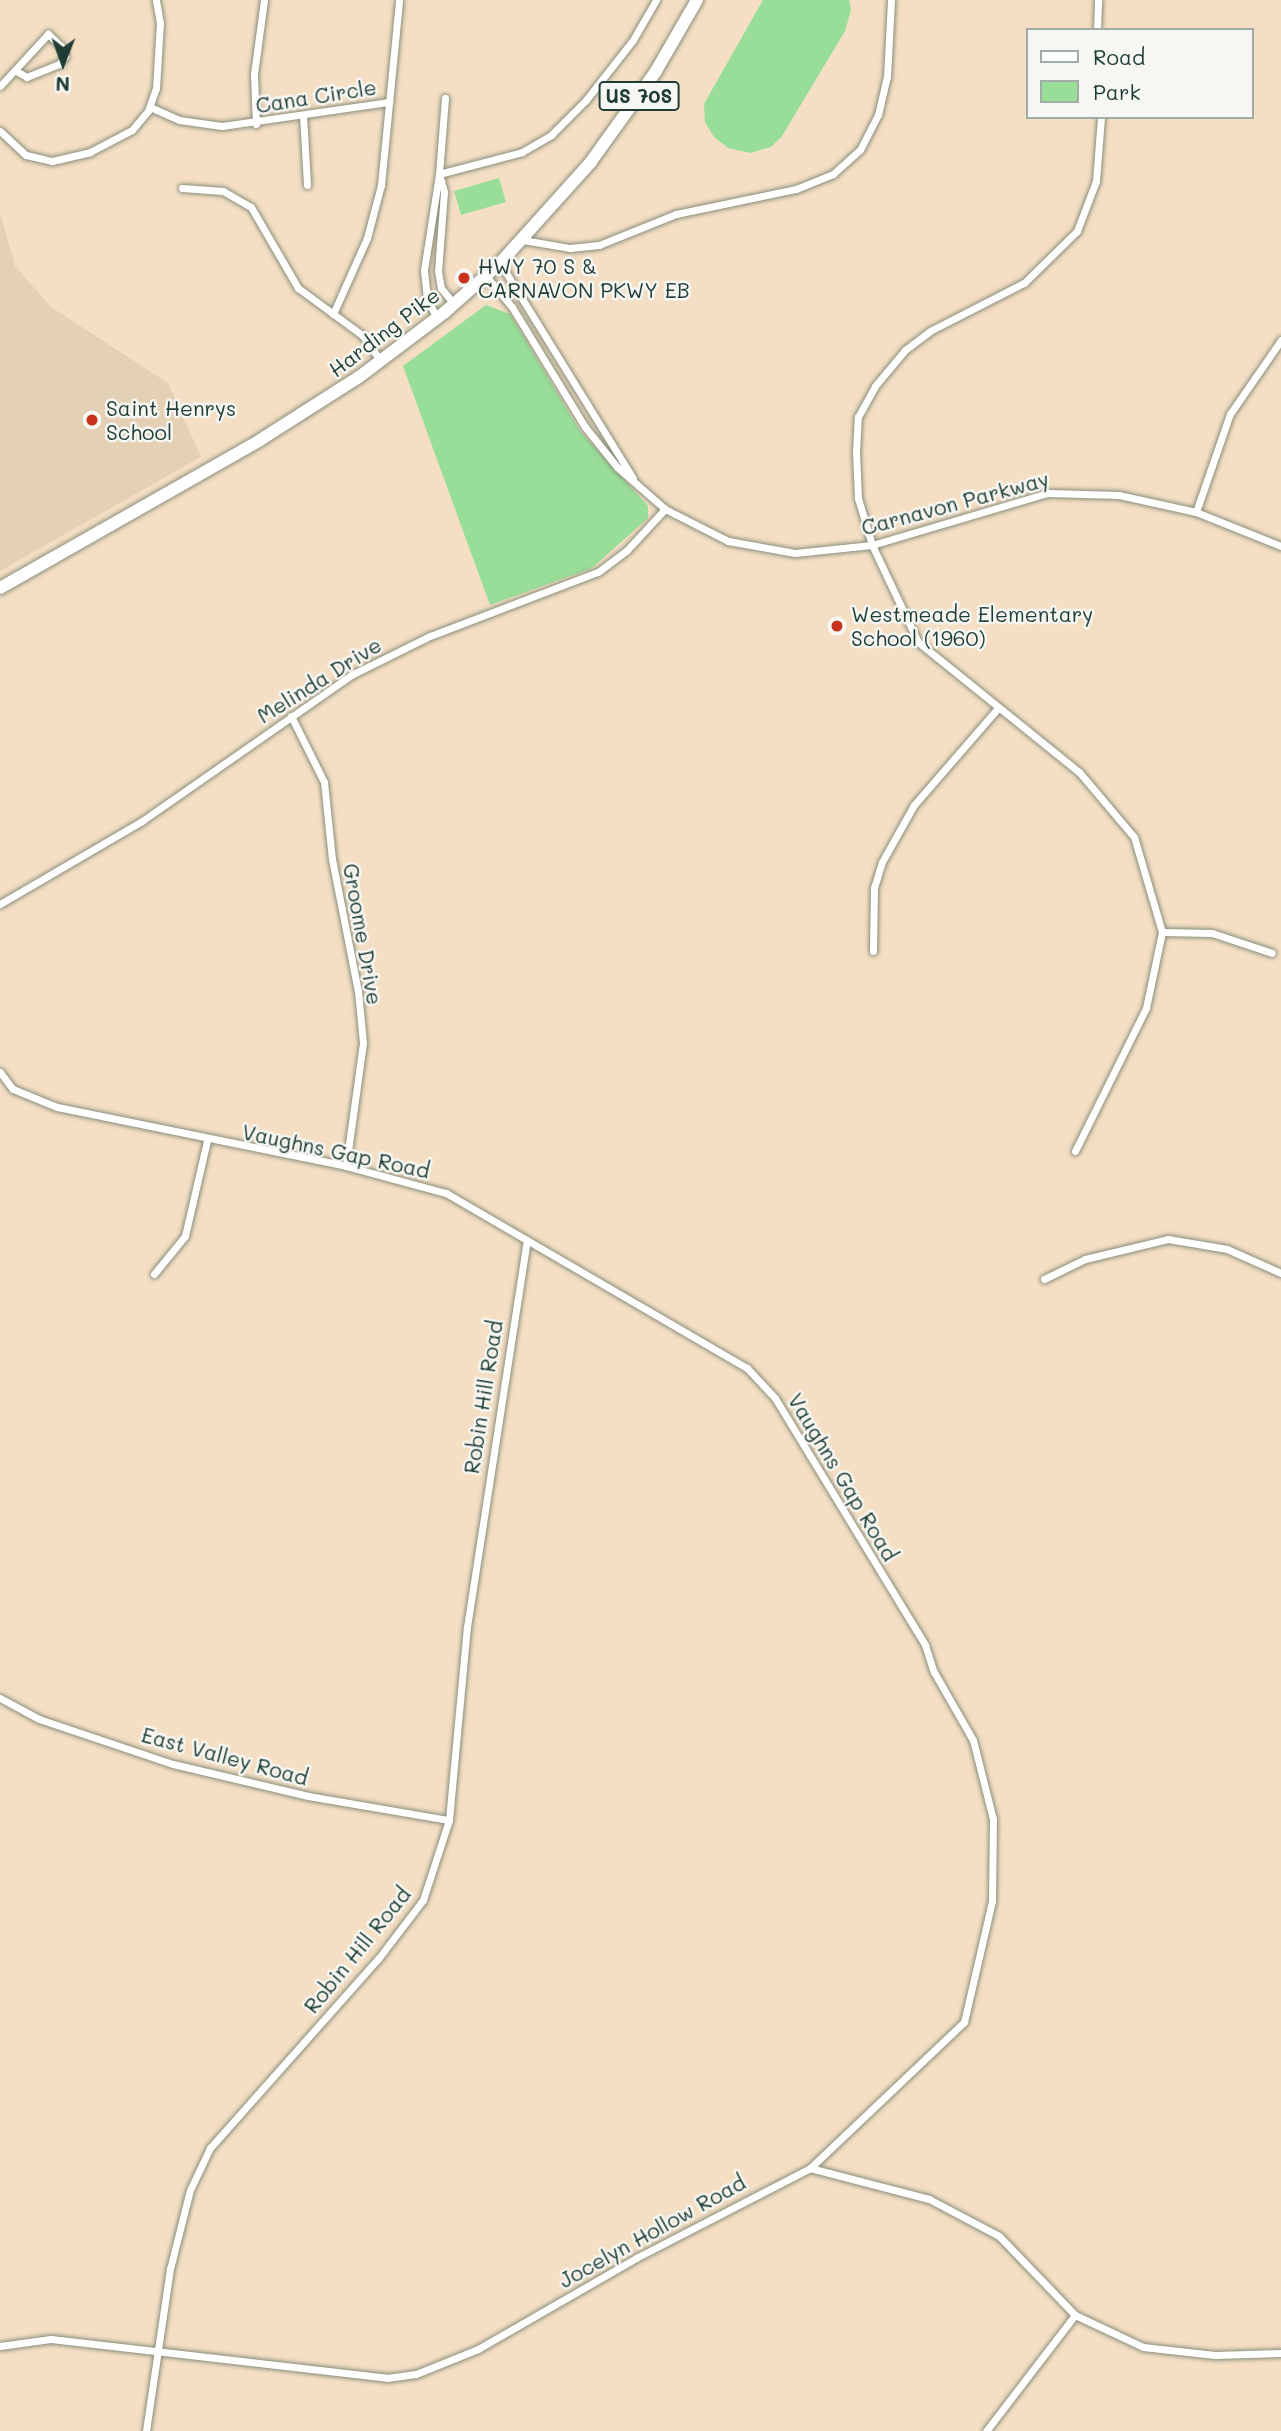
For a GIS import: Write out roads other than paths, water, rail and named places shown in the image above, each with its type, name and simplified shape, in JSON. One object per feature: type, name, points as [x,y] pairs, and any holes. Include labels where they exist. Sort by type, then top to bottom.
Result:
[{"type":"main road","name":"Harding Pike","points":[[0,588],[261,440],[382,361],[454,304],[523,240],[622,122],[697,0]]},
{"type":"street","points":[[0,131],[26,155],[65,160],[121,137],[150,107],[159,68],[160,23],[156,0]]},
{"type":"street","points":[[256,124],[254,74],[264,0]]},
{"type":"street","name":"Cana Circle","points":[[150,107],[170,117],[203,125],[256,124],[389,102],[399,0]]},
{"type":"street","points":[[439,174],[507,158],[551,135],[609,73],[656,0]]},
{"type":"street","points":[[523,240],[561,247],[593,246],[676,214],[796,189],[833,174],[860,150],[878,115],[887,77],[891,0]]},
{"type":"street","points":[[1097,28],[1098,0]]},
{"type":"street","points":[[0,86],[48,34],[61,46],[65,56],[58,64],[30,76],[16,71]]},
{"type":"street","points":[[437,318],[427,299],[424,270],[439,174],[445,98]]},
{"type":"street","points":[[333,314],[355,269],[377,204],[389,102]]},
{"type":"street","points":[[303,115],[307,185]]},
{"type":"street","points":[[1075,1151],[1146,1008],[1163,932],[1134,837],[1079,772],[926,652],[901,612],[872,545],[858,498],[859,417],[875,386],[905,350],[930,331],[1024,283],[1068,242],[1096,181],[1101,119]]},
{"type":"street","points":[[439,174],[444,192],[438,271],[441,288],[454,304]]},
{"type":"street","points":[[182,188],[216,190],[246,203],[293,282],[362,335],[382,361]]},
{"type":"street","name":"Carnavon Parkway","points":[[500,262],[616,455],[645,492]]},
{"type":"street","name":"Carnavon Parkway","points":[[486,276],[512,307],[585,427],[617,467],[665,509],[703,531],[755,548],[815,553],[872,545],[1048,493],[1119,495],[1196,512],[1281,546]]},
{"type":"street","points":[[1196,512],[1230,414],[1281,340]]},
{"type":"street","name":"Melinda Drive","points":[[0,904],[142,821],[351,675],[407,647],[598,572],[627,550],[665,509]]},
{"type":"street","points":[[873,951],[874,888],[882,862],[914,805],[998,708]]},
{"type":"street","name":"Groome Drive","points":[[290,716],[324,782],[332,859],[358,991],[363,1043],[346,1167]]},
{"type":"street","points":[[1163,932],[1212,933],[1272,953]]},
{"type":"street","name":"Vaughns Gap Road","points":[[0,1072],[13,1089],[57,1107],[208,1141],[346,1167],[446,1193],[747,1367],[775,1398],[925,1645],[934,1672],[972,1740],[993,1819],[992,1901],[964,2022],[810,2168]]},
{"type":"street","points":[[154,1274],[184,1236],[208,1141]]},
{"type":"street","points":[[1044,1279],[1085,1259],[1168,1239],[1227,1249],[1281,1273]]},
{"type":"street","name":"Robin Hill Road","points":[[146,2431],[156,2353],[190,2190],[210,2148],[378,1959],[423,1900],[449,1820],[467,1627],[527,1241]]},
{"type":"street","name":"East Valley Road","points":[[0,1698],[38,1719],[173,1763],[308,1796],[449,1820]]},
{"type":"street","points":[[810,2168],[929,2199],[999,2236],[1076,2315],[1143,2347],[1215,2355],[1281,2353]]},
{"type":"street","name":"Jocelyn Hollow Road","points":[[0,2346],[51,2339],[387,2378],[416,2374],[478,2348],[636,2258],[810,2168]]},
{"type":"street","points":[[986,2431],[1076,2315]]},
{"type":"place","name":"HWY 70 S & CARNAVON PKWY EB","points":[[464,278]]},
{"type":"place","name":"Saint Henrys School","points":[[92,420]]},
{"type":"place","name":"Westmeade Elementary School (1960)","points":[[837,626]]}]
